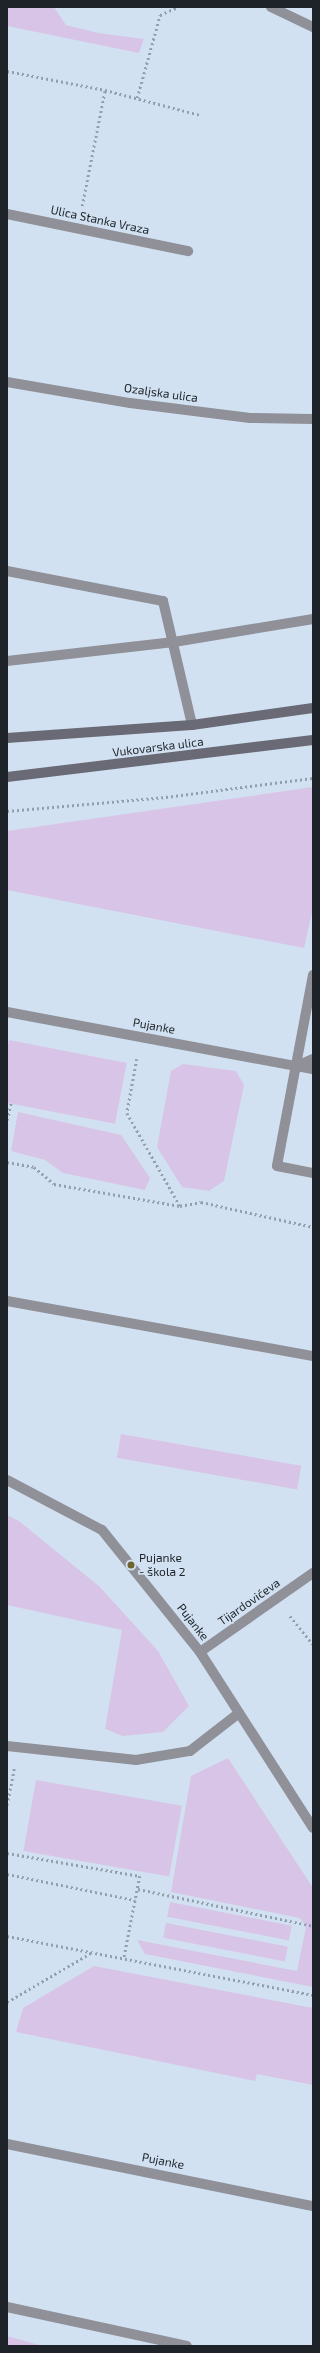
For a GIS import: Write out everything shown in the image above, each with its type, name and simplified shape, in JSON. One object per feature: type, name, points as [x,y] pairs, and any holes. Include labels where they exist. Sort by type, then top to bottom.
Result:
[{"type":"street","points":[[271,7],[313,27]]},
{"type":"street","name":"Ulica Stanka Vraza","points":[[7,214],[188,251]]},
{"type":"street","name":"Ozaljska ulica","points":[[7,382],[130,403],[235,416],[313,419]]},
{"type":"street","points":[[7,571],[163,601],[174,642],[192,726]]},
{"type":"street","points":[[7,661],[174,642],[313,619]]},
{"type":"street","name":"Vukovarska ulica","points":[[7,738],[192,726],[313,708]]},
{"type":"street","name":"Vukovarska ulica","points":[[7,777],[313,740]]},
{"type":"street","points":[[313,975],[277,1166],[313,1173]]},
{"type":"street","name":"Pujanke","points":[[7,1012],[313,1069]]},
{"type":"street","points":[[297,1066],[313,1059]]},
{"type":"street","points":[[7,1301],[313,1356]]},
{"type":"street","name":"Pujanke","points":[[7,1480],[102,1530],[200,1652],[313,1828]]},
{"type":"street","name":"Tijardovićeva","points":[[200,1652],[313,1573]]},
{"type":"street","points":[[7,1746],[136,1760],[190,1751],[239,1713]]},
{"type":"street","name":"Pujanke","points":[[7,2144],[313,2206]]},
{"type":"street","points":[[7,2308],[187,2346]]},
{"type":"path","points":[[137,98],[160,15],[178,7]]},
{"type":"path","points":[[7,72],[105,90],[200,114]]},
{"type":"path","points":[[78,228],[105,90]]},
{"type":"path","points":[[7,811],[166,797],[313,778]]},
{"type":"path","points":[[142,1037],[128,1113],[180,1206]]},
{"type":"path","points":[[7,1120],[10,1103]]},
{"type":"path","points":[[7,1162],[34,1167],[54,1184],[180,1206],[201,1202],[313,1227]]},
{"type":"path","points":[[276,1599],[313,1644]]},
{"type":"path","points":[[7,1805],[18,1748]]},
{"type":"path","points":[[7,1853],[140,1876],[124,1958]]},
{"type":"path","points":[[7,1874],[135,1900]]},
{"type":"path","points":[[138,1889],[313,1926]]},
{"type":"path","points":[[7,1937],[313,1995]]},
{"type":"path","points":[[7,2002],[92,1952]]},
{"type":"shaded area","points":[[7,7],[54,7],[66,25],[98,33],[144,39],[139,53],[7,26]]},
{"type":"shaded area","points":[[313,787],[313,908],[304,948],[7,890],[7,831]]},
{"type":"shaded area","points":[[9,1040],[127,1063],[115,1124],[7,1103],[7,1050]]},
{"type":"shaded area","points":[[183,1064],[236,1071],[244,1085],[224,1181],[209,1191],[182,1187],[157,1147],[171,1071]]},
{"type":"shaded area","points":[[18,1112],[121,1135],[150,1178],[145,1190],[63,1173],[45,1160],[11,1151]]},
{"type":"shaded area","points":[[121,1434],[301,1466],[297,1489],[117,1458]]},
{"type":"shaded area","points":[[7,1515],[19,1521],[100,1587],[158,1651],[189,1706],[163,1732],[123,1736],[105,1729],[122,1630],[7,1605]]},
{"type":"shaded area","points":[[228,1758],[313,1888],[313,1987],[145,1954],[137,1940],[297,1971],[306,1927],[300,1918],[171,1892],[191,1776]]},
{"type":"shaded area","points":[[36,1780],[182,1806],[169,1877],[23,1851]]},
{"type":"shaded area","points":[[170,1902],[292,1926],[289,1940],[167,1917]]},
{"type":"shaded area","points":[[166,1923],[288,1947],[285,1961],[163,1938]]},
{"type":"shaded area","points":[[94,1966],[313,2008],[313,2085],[257,2074],[255,2081],[16,2032],[23,2008]]},
{"type":"shaded area","points":[[7,2336],[43,2346],[7,2346]]},
{"type":"place","name":"Pujanke - škola 2","points":[[131,1565]]}]
